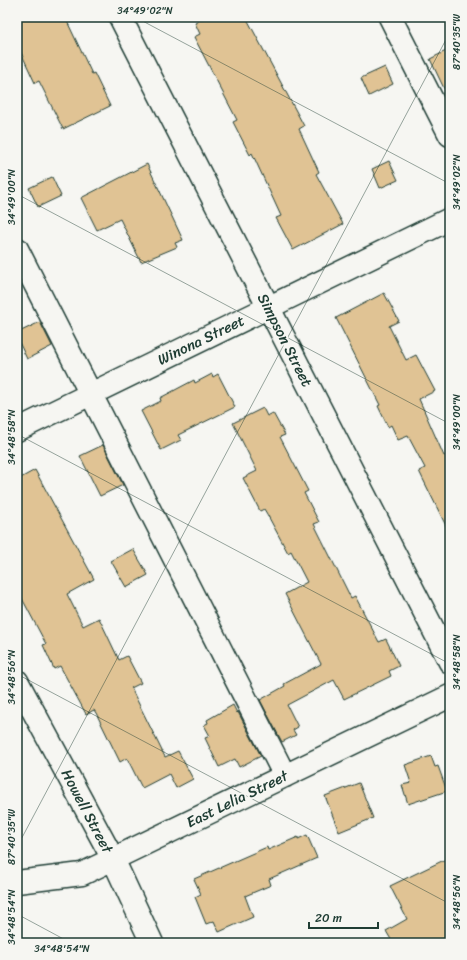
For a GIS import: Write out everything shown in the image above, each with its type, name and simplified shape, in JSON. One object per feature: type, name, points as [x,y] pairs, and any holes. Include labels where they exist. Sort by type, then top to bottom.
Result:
[{"type":"street","name":"Simpson Street","points":[[120,17],[450,662]]},
{"type":"street","points":[[390,17],[450,135]]},
{"type":"street","name":"Winona Street","points":[[17,430],[450,219]]},
{"type":"street","points":[[17,250],[89,394],[285,776]]},
{"type":"street","name":"Howell Street","points":[[17,681],[113,859],[152,943]]},
{"type":"street","name":"East Lelia Street","points":[[17,882],[82,874],[450,696]]},
{"type":"building","points":[[17,17],[65,17],[92,74],[94,73],[110,106],[63,129],[39,81],[35,83],[17,44]]},
{"type":"building","points":[[206,17],[246,17],[304,126],[299,129],[319,172],[316,174],[343,224],[293,250],[276,218],[281,216],[252,153],[250,155],[233,122],[237,120],[194,37],[200,34],[195,23]]},
{"type":"building","points":[[450,49],[450,101],[430,59]]},
{"type":"building","points":[[385,67],[393,84],[369,96],[361,78]]},
{"type":"building","points":[[389,161],[398,180],[380,188],[372,169]]},
{"type":"building","points":[[147,164],[183,240],[175,243],[177,247],[141,262],[120,219],[97,230],[81,198]]},
{"type":"building","points":[[52,177],[61,196],[38,207],[29,188]]},
{"type":"building","points":[[384,293],[399,321],[389,326],[406,360],[416,355],[435,391],[419,399],[444,456],[450,453],[450,534],[419,471],[425,468],[408,436],[398,440],[391,425],[388,427],[378,406],[380,405],[336,318]]},
{"type":"building","points":[[40,322],[52,346],[27,359],[17,338],[17,333]]},
{"type":"building","points":[[212,374],[213,377],[218,374],[235,407],[178,435],[181,440],[161,450],[141,411],[161,401],[160,398],[194,380],[195,383]]},
{"type":"building","points":[[263,408],[267,416],[273,413],[285,435],[280,437],[308,491],[304,493],[319,522],[314,524],[351,598],[355,596],[379,642],[386,639],[399,666],[389,671],[391,676],[344,699],[334,680],[287,705],[298,727],[293,730],[296,735],[282,742],[260,700],[285,686],[284,684],[321,664],[285,594],[307,582],[291,551],[288,553],[264,509],[260,511],[243,478],[257,471],[233,423]]},
{"type":"building","points":[[103,445],[123,485],[100,496],[80,456]]},
{"type":"building","points":[[35,470],[94,579],[67,594],[83,626],[99,618],[119,660],[127,656],[141,683],[131,688],[165,757],[178,751],[193,779],[176,788],[169,774],[142,788],[127,758],[120,762],[94,710],[86,714],[60,666],[54,669],[43,645],[46,644],[17,589],[17,480]]},
{"type":"building","points":[[133,549],[148,575],[126,587],[111,561]]},
{"type":"building","points":[[233,705],[261,756],[239,767],[235,759],[219,767],[205,738],[210,736],[204,725],[208,723],[207,720]]},
{"type":"building","points":[[431,756],[435,767],[438,766],[447,791],[408,804],[402,785],[411,783],[405,765]]},
{"type":"building","points":[[359,783],[373,818],[339,832],[325,796]]},
{"type":"building","points":[[307,835],[317,858],[269,879],[271,885],[245,896],[253,917],[219,932],[214,921],[206,924],[195,897],[201,894],[194,879],[267,847],[268,850],[298,837],[298,839]]},
{"type":"building","points":[[444,860],[450,871],[450,943],[393,943],[386,931],[407,919],[390,886]]}]
